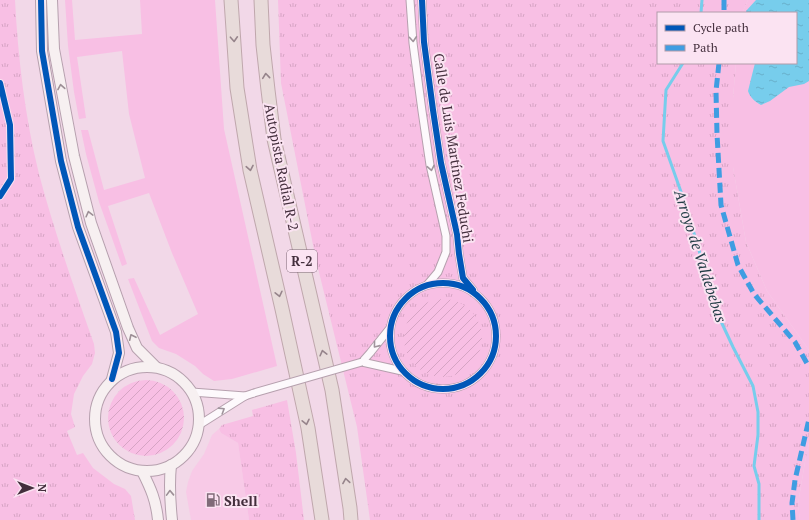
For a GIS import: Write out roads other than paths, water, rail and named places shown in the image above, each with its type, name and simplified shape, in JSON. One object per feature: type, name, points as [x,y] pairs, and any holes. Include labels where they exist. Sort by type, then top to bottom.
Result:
[{"type":"highway","name":"R-2","points":[[231,0],[237,88],[250,170],[308,428],[322,520]]},
{"type":"highway","name":"Autopista Radial R-2","points":[[261,0],[263,45],[274,139],[332,390],[351,520]]},
{"type":"street","points":[[41,0],[42,51],[61,161],[78,227],[116,332],[119,353],[112,379]]},
{"type":"street","points":[[52,0],[54,49],[74,156],[91,223],[128,328],[137,348],[156,367]]},
{"type":"street","name":"Calle de Luis Martínez Feduchi","points":[[410,0],[413,43],[430,165],[446,236],[446,252],[438,272],[427,285]]},
{"type":"street","name":"Calle de Luis Martínez Feduchi","points":[[422,0],[424,42],[441,163],[457,234],[463,278],[477,294]]},
{"type":"street","points":[[444,282],[462,286],[477,294],[489,308],[496,324],[497,342],[494,354],[482,374],[467,385],[450,390],[432,389],[416,382],[402,371],[394,358],[390,343],[390,328],[394,314],[403,301],[414,291],[427,285],[444,282]]},
{"type":"street","points":[[362,362],[390,328]]},
{"type":"street","points":[[199,425],[245,396],[362,362],[402,371]]},
{"type":"street","points":[[140,366],[156,367],[170,372],[182,380],[192,392],[198,408],[199,425],[194,441],[180,459],[171,465],[157,470],[142,471],[126,467],[112,458],[101,444],[95,427],[95,409],[101,393],[112,379],[125,370],[140,366]]},
{"type":"street","points":[[192,392],[245,396]]},
{"type":"street","points":[[171,465],[169,484],[172,520]]},
{"type":"street","points":[[142,471],[151,488],[158,520]]},
{"type":"water","points":[[756,0],[809,0],[809,81],[804,84],[789,87],[770,101],[761,105],[753,99],[748,91],[755,64],[797,64],[797,12],[746,11]]},
{"type":"waterway","name":"Arroyo de Valdebebas","points":[[701,12],[702,0]]},
{"type":"waterway","name":"Arroyo de Valdebebas","points":[[682,64],[666,90],[663,141],[686,206],[718,315],[753,386],[758,412],[758,435],[754,466],[759,484],[759,520]]},
{"type":"place","name":"Shell","points":[[213,500]]}]
